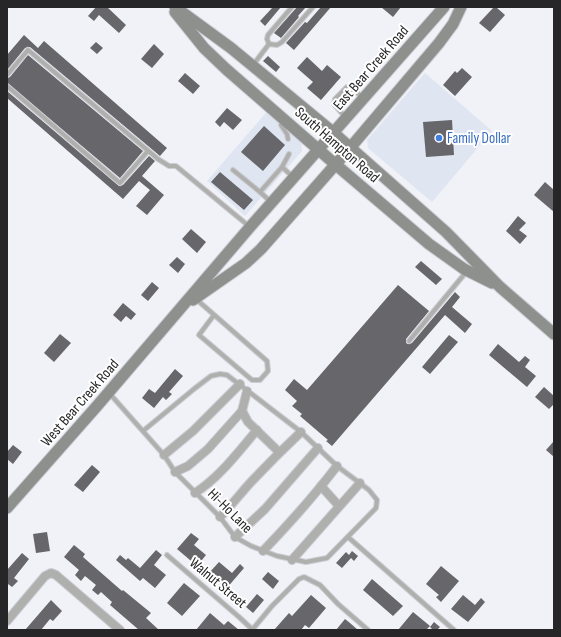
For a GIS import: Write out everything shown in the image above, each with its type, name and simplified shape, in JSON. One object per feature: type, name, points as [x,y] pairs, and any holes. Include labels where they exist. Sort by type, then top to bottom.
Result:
[{"type":"main road","name":"South Hampton Road","points":[[171,7],[204,48],[226,69],[320,149],[335,164],[429,244],[467,271],[500,287]]},
{"type":"main road","name":"South Hampton Road","points":[[175,7],[232,48],[334,133],[446,232],[500,287],[554,334]]},
{"type":"main road","name":"East Bear Creek Road","points":[[320,149],[444,7]]},
{"type":"main road","points":[[350,148],[439,43],[461,7]]},
{"type":"main road","name":"West Bear Creek Road","points":[[174,316],[195,298],[246,263],[261,249],[350,148]]},
{"type":"main road","name":"West Bear Creek Road","points":[[7,508],[109,392],[250,227],[320,149]]},
{"type":"street","points":[[164,455],[193,431],[240,384]]},
{"type":"street","points":[[175,472],[188,466],[208,449],[242,411],[247,391]]},
{"type":"street","points":[[242,411],[248,422],[279,452]]},
{"type":"street","points":[[195,493],[222,471],[257,430]]},
{"type":"street","points":[[220,517],[279,452],[302,432]]},
{"type":"street","points":[[235,537],[264,509],[318,448]]},
{"type":"street","points":[[263,551],[337,466]]},
{"type":"street","points":[[292,560],[360,483]]},
{"type":"street","points":[[321,486],[339,506]]},
{"type":"street","points":[[7,621],[45,576],[51,573],[56,575],[120,630]]},
{"type":"lane","points":[[270,44],[267,39],[268,35],[292,7]]},
{"type":"lane","points":[[270,44],[277,45],[282,42],[313,7]]},
{"type":"lane","points":[[252,65],[270,44]]},
{"type":"lane","points":[[7,75],[28,50],[148,151],[169,166],[176,166],[250,227]]},
{"type":"lane","points":[[7,86],[120,183],[148,151]]},
{"type":"lane","points":[[347,118],[334,104],[335,99],[347,86],[364,99]]},
{"type":"lane","points":[[285,119],[280,125],[287,134],[288,138]]},
{"type":"lane","points":[[260,192],[282,167],[289,154]]},
{"type":"lane","points":[[282,167],[294,177]]},
{"type":"lane","points":[[233,170],[272,203]]},
{"type":"lane","points":[[409,341],[467,271]]},
{"type":"lane","points":[[195,298],[266,360],[268,370],[260,380],[252,380],[199,335],[214,315]]},
{"type":"lane","points":[[143,431],[211,376],[220,374],[227,375],[302,432],[337,466],[360,483]]},
{"type":"lane","name":"Hi-Ho Lane","points":[[109,392],[164,455],[175,472],[220,517],[235,537],[246,544],[263,551],[292,560],[306,562],[328,558],[376,508],[377,500],[369,490],[360,483]]},
{"type":"lane","points":[[348,537],[454,630]]},
{"type":"lane","name":"Walnut Street","points":[[166,556],[253,630]]},
{"type":"lane","points":[[253,630],[272,606],[299,579],[304,577],[320,585],[338,604],[368,630]]},
{"type":"shaded area","points":[[425,73],[492,131],[432,202],[368,148],[367,140]]},
{"type":"shaded area","points":[[271,107],[301,132],[302,151],[245,216],[207,181]]},
{"type":"building","points":[[96,7],[107,7],[126,25],[119,33],[99,15],[94,21],[88,16]]},
{"type":"building","points":[[273,7],[281,7],[265,26],[260,21]]},
{"type":"building","points":[[297,7],[306,7],[281,38],[274,33]]},
{"type":"building","points":[[321,7],[331,7],[294,50],[286,43]]},
{"type":"building","points":[[381,7],[401,7],[393,17]]},
{"type":"building","points":[[494,7],[505,15],[490,32],[479,23]]},
{"type":"building","points":[[24,35],[38,48],[44,41],[167,148],[160,156],[30,47],[25,48],[7,70],[7,55]]},
{"type":"building","points":[[96,42],[103,48],[97,54],[90,48]]},
{"type":"building","points":[[154,44],[164,54],[152,68],[141,59]]},
{"type":"building","points":[[28,55],[143,151],[120,178],[7,83],[7,78],[10,77]]},
{"type":"building","points":[[268,56],[280,67],[276,72],[263,61]]},
{"type":"building","points":[[307,57],[322,71],[327,65],[341,77],[321,100],[307,88],[313,82],[297,68]]},
{"type":"building","points":[[462,68],[472,77],[455,96],[443,85],[455,71],[457,73]]},
{"type":"building","points":[[185,73],[200,86],[193,94],[178,81]]},
{"type":"building","points":[[7,91],[119,186],[123,185],[149,156],[155,161],[142,176],[164,195],[147,215],[136,206],[150,190],[139,181],[123,199],[7,98]]},
{"type":"building","points":[[227,108],[242,120],[233,130],[224,122],[220,127],[215,122]]},
{"type":"building","name":"Family Dollar","points":[[452,120],[454,155],[426,157],[423,122]]},
{"type":"building","points":[[264,126],[285,145],[263,171],[241,152]]},
{"type":"building","points":[[220,172],[253,200],[244,210],[211,182]]},
{"type":"building","points":[[545,182],[554,190],[554,212],[534,195]]},
{"type":"building","points":[[518,216],[526,223],[519,230],[527,236],[520,244],[506,231]]},
{"type":"building","points":[[191,229],[206,242],[197,253],[182,239]]},
{"type":"building","points":[[177,257],[185,264],[178,273],[169,265]]},
{"type":"building","points":[[421,261],[442,279],[436,285],[415,267]]},
{"type":"building","points":[[152,282],[159,288],[148,301],[141,295]]},
{"type":"building","points":[[398,285],[429,311],[406,339],[407,344],[412,343],[455,292],[460,297],[452,307],[472,324],[465,333],[445,315],[332,446],[326,441],[328,440],[300,416],[302,414],[292,406],[297,401],[285,390],[294,379],[307,390]]},
{"type":"building","points":[[123,303],[136,314],[131,320],[126,316],[121,322],[113,315]]},
{"type":"building","points":[[60,334],[71,343],[54,362],[44,353]]},
{"type":"building","points":[[449,335],[458,342],[430,374],[422,367]]},
{"type":"building","points":[[498,344],[519,362],[525,356],[530,360],[525,367],[536,376],[527,387],[489,355]]},
{"type":"building","points":[[175,369],[183,376],[169,392],[172,394],[166,400],[163,397],[154,408],[142,398],[149,389],[155,393]]},
{"type":"building","points":[[544,387],[554,396],[554,404],[549,409],[535,397]]},
{"type":"building","points":[[554,441],[554,457],[546,450]]},
{"type":"building","points":[[13,445],[22,452],[13,464],[7,459],[7,452]]},
{"type":"building","points":[[92,465],[100,472],[83,492],[74,485]]},
{"type":"building","points":[[47,532],[50,551],[36,553],[33,534]]},
{"type":"building","points":[[191,533],[199,539],[194,545],[206,555],[197,566],[177,549]]},
{"type":"building","points":[[74,545],[85,554],[83,557],[122,591],[123,590],[151,613],[146,618],[159,630],[139,630],[110,605],[112,602],[101,592],[98,595],[92,590],[96,585],[85,576],[81,581],[75,575],[79,570],[64,557]]},
{"type":"building","points":[[156,550],[162,555],[154,565],[166,575],[155,588],[143,578],[140,581],[116,560],[120,555],[126,560],[128,558],[140,568]]},
{"type":"building","points":[[352,551],[358,556],[354,561],[351,558],[342,568],[336,563],[346,552],[349,555]]},
{"type":"building","points":[[22,553],[29,559],[14,578],[18,581],[12,587],[8,584],[7,585],[7,570]]},
{"type":"building","points":[[219,562],[232,573],[240,564],[244,568],[226,589],[209,573]]},
{"type":"building","points":[[441,566],[459,581],[441,602],[436,597],[439,595],[426,584]]},
{"type":"building","points":[[268,572],[279,581],[273,589],[262,579]]},
{"type":"building","points":[[372,579],[403,606],[393,616],[363,590]]},
{"type":"building","points":[[184,583],[200,596],[182,616],[167,603]]},
{"type":"building","points":[[257,594],[264,600],[253,613],[246,607]]},
{"type":"building","points":[[311,595],[326,608],[309,628],[305,625],[301,630],[274,630],[289,613],[292,616]]},
{"type":"building","points":[[463,595],[475,605],[481,598],[485,602],[468,622],[451,609]]},
{"type":"building","points":[[51,600],[62,611],[53,621],[50,619],[41,630],[25,630]]},
{"type":"building","points":[[413,612],[430,626],[426,630],[398,630]]},
{"type":"building","points":[[210,613],[224,625],[228,621],[239,630],[196,630]]},
{"type":"building","points":[[345,619],[350,623],[358,630],[336,630]]},
{"type":"building","points":[[434,622],[440,627],[437,630],[433,630],[430,627]]},
{"type":"place","name":"Family Dollar","points":[[439,138]]}]
